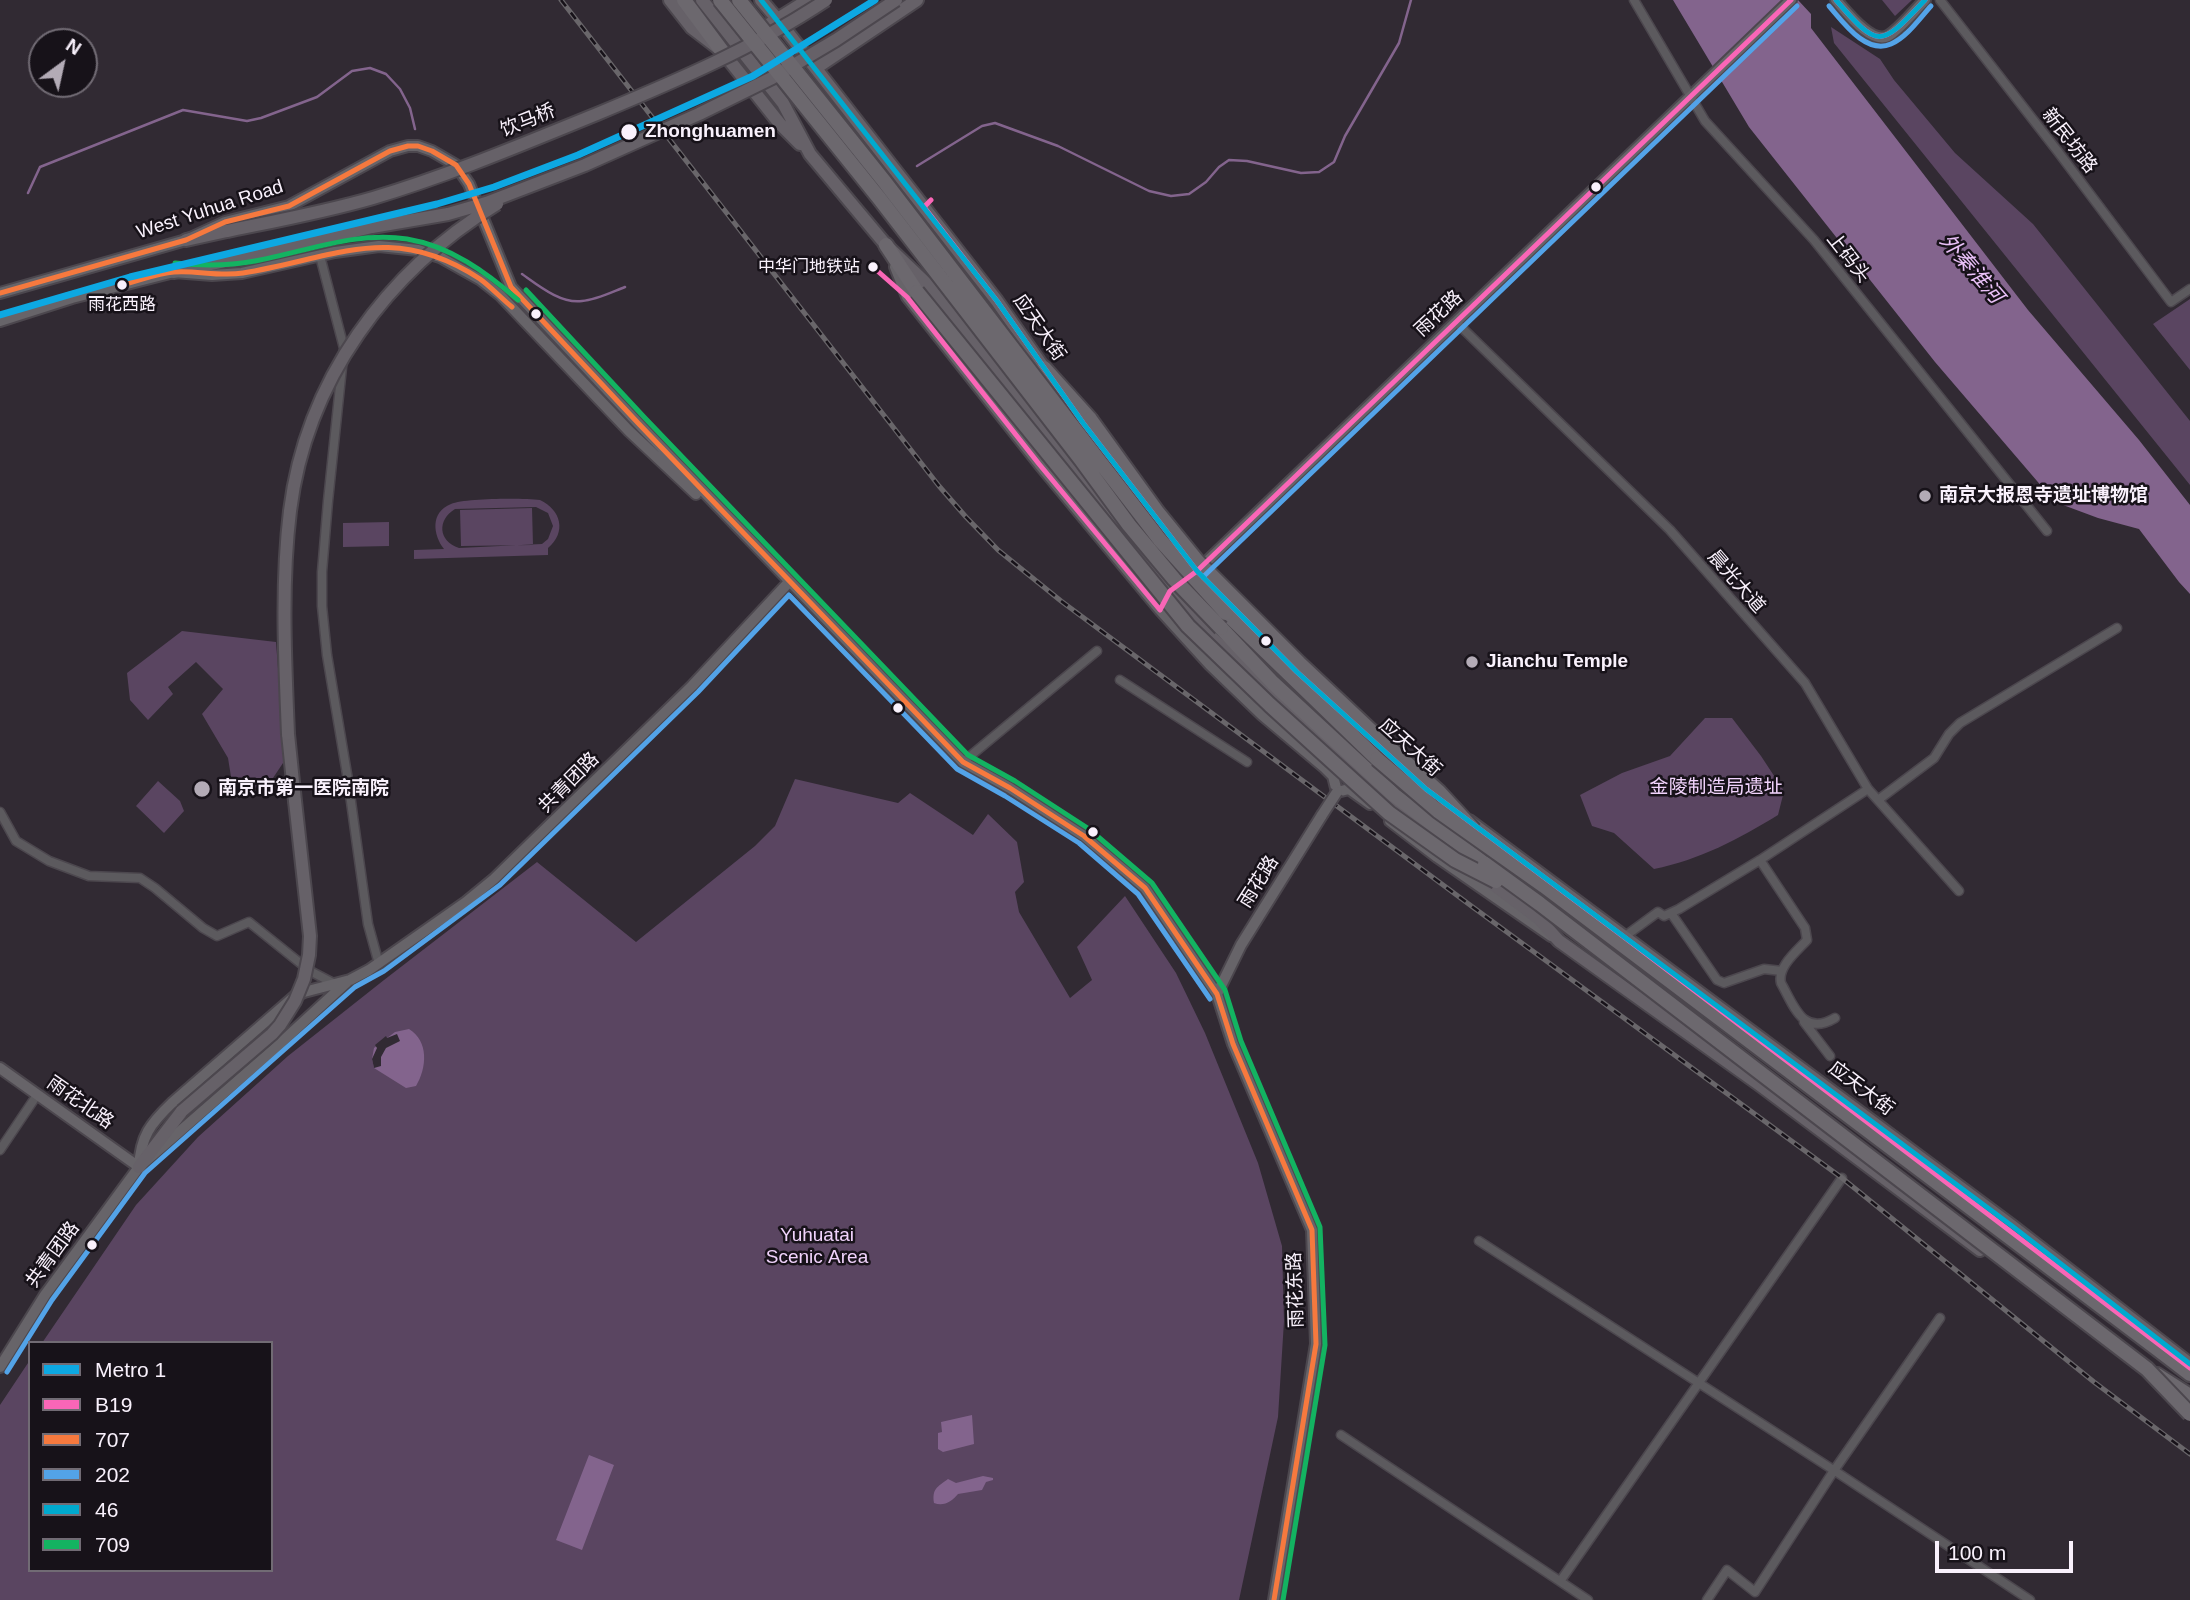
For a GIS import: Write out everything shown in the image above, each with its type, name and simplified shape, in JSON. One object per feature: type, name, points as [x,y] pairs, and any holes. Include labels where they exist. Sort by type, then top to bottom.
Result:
[{"type":"highway","points":[[684,0],[722,51]]},
{"type":"highway","points":[[720,0],[879,198],[1129,525],[1174,579],[1273,683],[1333,741],[1394,795],[2147,1369],[2190,1396]]},
{"type":"highway","points":[[739,0],[884,181],[1160,540],[1226,613],[1377,760],[1438,811],[1544,886],[2190,1374]]},
{"type":"highway","points":[[886,246],[917,292],[1188,626],[1389,813],[1455,860],[1540,904]]},
{"type":"highway","points":[[1044,368],[1090,419],[1158,513],[1197,561],[1299,663],[1439,792],[1485,845]]},
{"type":"highway","points":[[2160,1350],[2190,1366]]},
{"type":"highway","points":[[2147,1369],[2190,1415]]},
{"type":"main road","points":[[670,0],[692,28],[722,51]]},
{"type":"main road","points":[[695,0],[722,51],[780,124],[810,154],[886,246],[926,283],[1197,624],[1353,770],[1462,861],[1539,919],[1559,941],[1760,1085],[2190,1407]]},
{"type":"main road","points":[[702,0],[783,103],[810,154]]},
{"type":"main road","name":"应天大街","points":[[761,0],[997,301],[1044,368],[1197,571],[1297,672],[1426,789],[2012,1226],[2190,1366]]},
{"type":"main road","points":[[736,43],[808,0]]},
{"type":"main road","name":"饮马桥","points":[[186,240],[374,198],[486,159],[687,76],[761,39],[825,0]]},
{"type":"main road","points":[[174,272],[372,227],[448,214],[486,203],[585,165],[741,94],[808,57],[896,0]]},
{"type":"main road","points":[[816,68],[917,0]]},
{"type":"main road","points":[[139,1167],[182,1111],[272,1034],[288,1014],[304,979],[310,936],[288,734],[285,644],[290,509],[301,455],[318,406],[342,358],[358,334],[375,310],[415,267],[486,211],[537,182]]},
{"type":"main road","points":[[1600,971],[1624,937]]},
{"type":"street","name":"上码头","points":[[1634,0],[1705,121],[1814,240],[2047,531]]},
{"type":"street","name":"雨花路","points":[[1170,591],[1197,571],[1791,0]]},
{"type":"street","points":[[1836,0],[1870,34],[1882,38],[1891,34],[1925,0]]},
{"type":"street","name":"新民坊路","points":[[1940,0],[2171,302],[2190,289]]},
{"type":"street","name":"West Yuhua Road","points":[[0,293],[186,240],[217,224],[298,203],[334,180],[390,151],[418,146],[445,158],[463,174],[511,287],[789,582]]},
{"type":"street","points":[[886,246],[906,297],[1090,527],[1210,665],[1262,715],[1325,768],[1333,776],[1337,792],[1349,789],[1360,796],[1437,857],[1559,941]]},
{"type":"street","points":[[0,321],[72,298],[174,272],[212,275],[242,273],[363,247],[400,247],[440,257],[481,279],[500,295],[629,431],[789,582]]},
{"type":"street","points":[[320,256],[344,348],[327,513],[322,606],[365,903],[379,964]]},
{"type":"street","points":[[467,271],[482,276],[489,275],[496,266],[498,257]]},
{"type":"street","name":"晨光大道","points":[[1456,322],[1679,541],[1805,683],[1868,789],[1959,891]]},
{"type":"street","name":"共青团路","points":[[139,1167],[144,1136],[172,1103],[295,996],[350,980],[379,964],[466,902],[532,845],[692,686],[789,582]]},
{"type":"street","name":"雨花东路","points":[[789,582],[963,762],[1010,788],[1084,836],[1145,888],[1217,994],[1233,1044],[1312,1230],[1316,1344],[1274,1600]]},
{"type":"street","points":[[1153,622],[1170,591]]},
{"type":"street","points":[[1878,800],[1934,758],[1949,734],[1960,723],[2117,628]]},
{"type":"street","points":[[963,762],[1097,651]]},
{"type":"street","points":[[1120,680],[1247,762]]},
{"type":"street","points":[[1624,937],[1658,912],[1664,916],[1671,913],[1760,860],[1868,789]]},
{"type":"street","name":"雨花路","points":[[1217,994],[1241,945],[1337,792]]},
{"type":"street","points":[[0,812],[16,841],[49,861],[89,876],[140,878],[203,928],[218,936],[249,922],[310,971],[336,984]]},
{"type":"street","points":[[1760,860],[1805,928],[1807,940],[1782,971],[1781,983],[1802,1019],[1830,1056]]},
{"type":"street","points":[[1671,913],[1712,974],[1724,983],[1764,969],[1782,971]]},
{"type":"street","name":"共青团路","points":[[1,1362],[45,1295],[139,1167],[350,980]]},
{"type":"street","points":[[1802,1019],[1810,1024],[1826,1024],[1836,1018]]},
{"type":"street","name":"雨花北路","points":[[0,1068],[139,1167]]},
{"type":"street","points":[[0,1150],[37,1095]]},
{"type":"street","points":[[1562,1580],[1842,1178]]},
{"type":"street","points":[[1479,1241],[2030,1600]]},
{"type":"street","points":[[1707,1600],[1727,1570],[1755,1592],[1940,1318]]},
{"type":"street","points":[[1341,1435],[1562,1580],[1578,1597],[1588,1600]]},
{"type":"green space","points":[[1882,0],[1912,0],[1895,16]]},
{"type":"green space","points":[[1831,27],[1880,59],[1894,80],[1955,153],[2033,224],[2190,421],[2190,485],[1834,43]]},
{"type":"green space","points":[[2190,299],[2190,370],[2153,324]]},
{"type":"green space","points":[[481,500],[540,500],[553,509],[559,522],[558,535],[548,548],[548,555],[414,559],[414,550],[444,549],[436,531],[436,524],[440,512],[451,504]],"holes":[[[536,507],[548,513],[553,526],[548,539],[542,544],[459,548],[447,540],[442,530],[445,519],[455,509]]]},
{"type":"green space","points":[[532,508],[533,545],[461,546],[460,510]]},
{"type":"green space","points":[[389,522],[389,546],[343,547],[343,523]]},
{"type":"green space","points":[[182,631],[276,642],[285,760],[269,784],[246,790],[232,783],[228,758],[202,714],[223,689],[196,662],[168,687],[173,694],[148,720],[130,700],[127,673]]},
{"type":"green space","name":"金陵制造局遗址","points":[[1705,718],[1732,718],[1761,756],[1784,791],[1778,815],[1718,848],[1654,869],[1614,833],[1592,826],[1580,795],[1622,773],[1670,756]]},
{"type":"green space","name":"Yuhuatai Scenic Area","points":[[795,779],[898,803],[910,793],[973,835],[988,814],[1017,842],[1024,882],[1015,892],[1019,912],[1070,998],[1092,980],[1077,947],[1125,896],[1176,973],[1205,1033],[1258,1163],[1282,1246],[1284,1321],[1278,1417],[1239,1600],[0,1600],[0,1405],[28,1363],[28,1572],[273,1572],[273,1341],[43,1341],[136,1205],[198,1137],[288,1056],[537,862],[636,942],[755,846],[775,826]]},
{"type":"green space","points":[[158,781],[180,801],[184,811],[164,833],[136,806]]},
{"type":"water","name":"外秦淮河","points":[[1673,0],[1798,0],[1811,14],[1811,28],[2028,310],[2139,440],[2190,505],[2190,594],[2139,529],[2055,502],[1935,362],[1749,127]]},
{"type":"water","points":[[409,1029],[420,1040],[424,1063],[416,1086],[406,1088],[374,1068],[372,1059],[374,1048],[395,1032]]},
{"type":"water","points":[[972,1415],[974,1444],[943,1452],[938,1449],[941,1422]]},
{"type":"water","points":[[589,1455],[614,1465],[582,1550],[556,1540]]},
{"type":"water","points":[[983,1476],[993,1480],[986,1482],[982,1490],[958,1494],[944,1504],[934,1503],[936,1489],[948,1479],[956,1483]]},
{"type":"pier","points":[[397,1034],[400,1041],[386,1048],[381,1057],[381,1066],[374,1068],[372,1059],[377,1048],[375,1045],[386,1036],[387,1038]]},
{"type":"waterway","points":[[917,166],[982,126],[995,123],[1058,146],[1149,191],[1171,196],[1189,194],[1229,160],[1247,161],[1301,173],[1319,172],[1334,162],[1345,136],[1399,43],[1411,0]]},
{"type":"waterway","points":[[28,193],[40,167],[183,110],[247,121],[261,118],[317,97],[352,71],[370,68],[386,74],[400,89],[410,108],[415,129]]},
{"type":"waterway","points":[[522,274],[550,293],[566,300],[593,299],[625,287]]},
{"type":"railway","points":[[561,0],[939,486],[998,550],[1061,601],[1842,1178],[2094,1382],[2190,1454]]},
{"type":"metro line","name":"1","points":[[0,315],[130,277],[437,204],[494,187],[578,155],[753,76],[875,0]]},
{"type":"transit line","name":"46","points":[[761,0],[997,301],[1083,423],[1197,571],[1297,672],[1426,789],[2012,1226],[2190,1364]]},
{"type":"transit line","name":"B19","points":[[873,267],[907,297],[1039,464],[1160,610],[1170,591],[1197,571],[1791,0]]},
{"type":"transit line","name":"B19","points":[[1836,0],[1862,28],[1872,35],[1880,36],[1899,27],[1925,0]]},
{"type":"transit line","name":"46","points":[[1836,0],[1862,28],[1872,35],[1880,36],[1899,27],[1925,0]]},
{"type":"transit line","name":"202","points":[[1203,577],[1797,6]]},
{"type":"transit line","name":"202","points":[[1829,6],[1856,35],[1873,45],[1882,46],[1902,37],[1931,6]]},
{"type":"transit line","name":"707","points":[[0,293],[186,240],[225,222],[289,206],[390,151],[418,146],[456,165],[469,184],[511,287],[963,762],[1010,788],[1084,836],[1145,888],[1217,994],[1233,1044],[1312,1230],[1316,1344],[1274,1600]]},
{"type":"transit line","name":"B19","points":[[931,200],[924,207],[997,301],[1083,423],[1197,571],[1297,672],[1426,789],[2190,1368]]},
{"type":"transit line","name":"709","points":[[175,263],[235,264],[349,240],[388,237],[407,239],[423,242],[453,254],[518,300]]},
{"type":"transit line","name":"707","points":[[122,285],[168,273],[243,273],[335,253],[390,248],[418,251],[448,261],[480,279],[512,307]]},
{"type":"transit line","name":"709","points":[[526,290],[968,755],[1015,781],[1089,829],[1152,883],[1225,990],[1241,1041],[1320,1227],[1325,1345],[1283,1600]]},
{"type":"transit line","name":"202","points":[[7,1372],[52,1300],[145,1173],[355,987],[384,971],[500,885],[698,692],[789,595],[957,769],[1079,843],[1138,894],[1210,999]]},
{"type":"place","name":"Zhonghuamen","points":[[629,132]]},
{"type":"place","name":"中华门地铁站","points":[[873,267]]},
{"type":"place","name":"雨花西路","points":[[122,285]]},
{"type":"place","name":"南京大报恩寺遗址博物馆","points":[[1925,496]]},
{"type":"place","name":"Jianchu Temple","points":[[1472,662]]},
{"type":"place","name":"南京市第一医院南院","points":[[202,789]]}]
